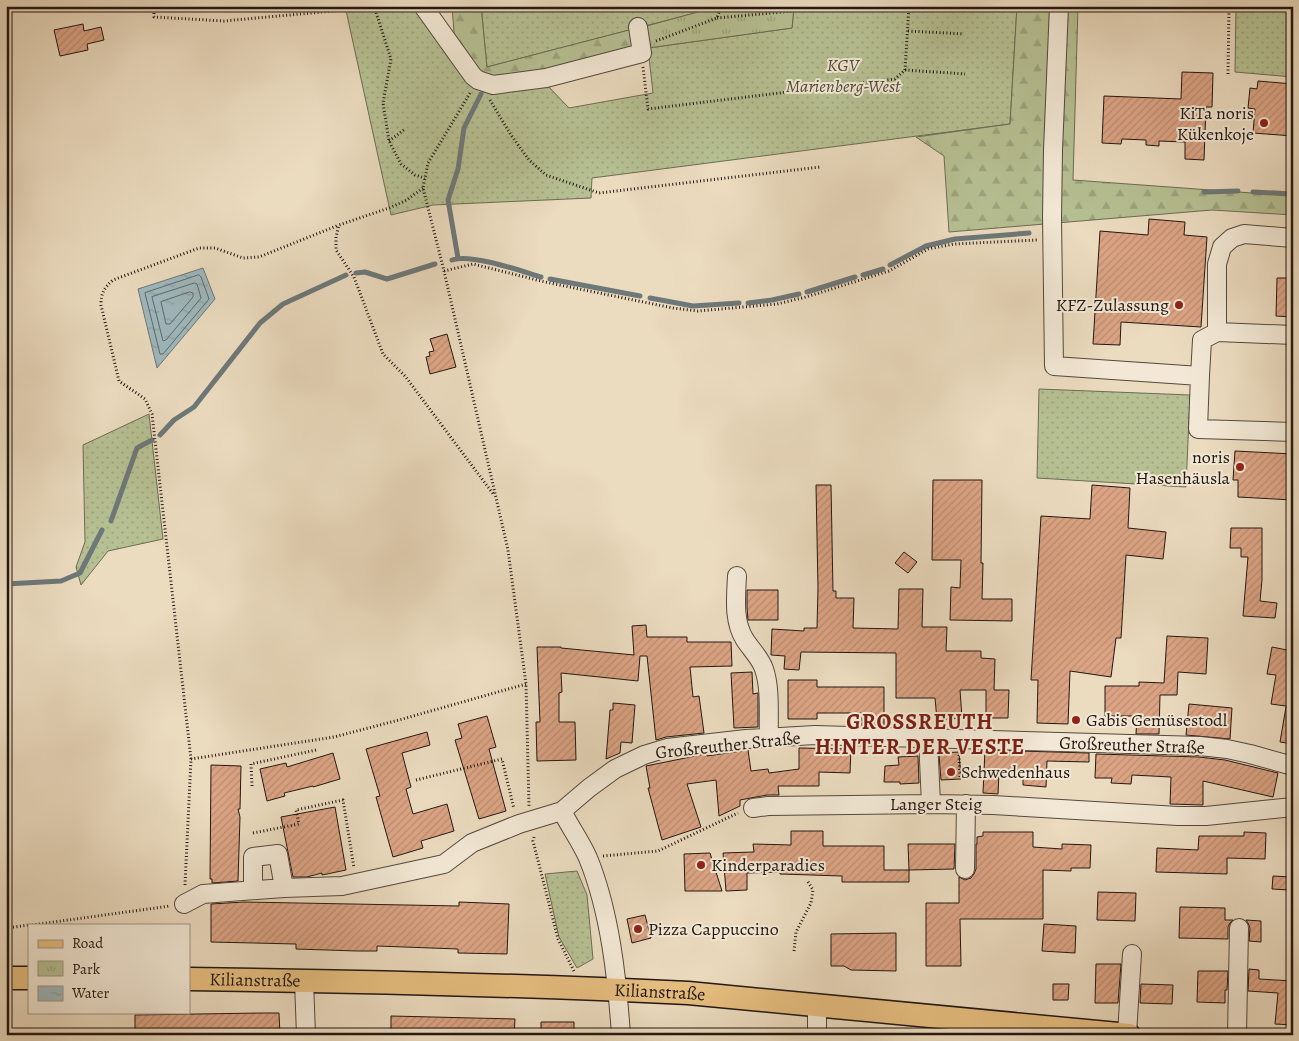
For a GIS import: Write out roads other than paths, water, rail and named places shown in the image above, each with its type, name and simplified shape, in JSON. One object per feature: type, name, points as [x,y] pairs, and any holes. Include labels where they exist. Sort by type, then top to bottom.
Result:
[{"type":"main road","points":[[6,978],[28,978]]},
{"type":"main road","name":"Kilianstraße","points":[[190,979],[617,989],[727,996],[1128,1035]]},
{"type":"street","points":[[422,6],[473,76],[478,80],[493,84],[546,78],[642,54],[638,27]]},
{"type":"street","points":[[1059,6],[1053,150],[1054,366],[1200,376]]},
{"type":"street","points":[[1217,332],[1217,264],[1222,247],[1232,238],[1244,234],[1288,240]]},
{"type":"street","points":[[1293,335],[1217,332],[1202,340],[1198,429],[1293,432]]},
{"type":"street","points":[[738,576],[736,611],[738,623],[743,637],[764,668],[768,688],[769,738]]},
{"type":"street","name":"Großreuther Straße","points":[[184,904],[204,894],[342,886],[444,864],[472,843],[530,820],[562,812],[589,788],[616,769],[644,755],[667,748],[815,735],[928,738],[1200,746],[1227,749],[1293,766]]},
{"type":"street","points":[[928,738],[931,804]]},
{"type":"street","points":[[965,869],[966,804]]},
{"type":"street","name":"Langer Steig","points":[[753,808],[768,806],[966,804],[1206,816],[1293,807]]},
{"type":"street","points":[[562,812],[588,857],[604,906],[617,989],[621,1035]]},
{"type":"street","points":[[253,890],[253,857],[278,854],[284,888]]},
{"type":"street","points":[[1237,1035],[1239,928]]},
{"type":"street","points":[[1128,1035],[1132,954]]},
{"type":"street","points":[[304,981],[306,1035]]},
{"type":"street","points":[[816,1035],[817,1005]]},
{"type":"water","points":[[203,268],[215,299],[157,368],[138,289]]},
{"type":"waterway","points":[[458,258],[448,200],[458,169],[464,128],[481,94]]},
{"type":"waterway","points":[[1204,192],[1238,191]]},
{"type":"waterway","points":[[1253,192],[1293,194]]},
{"type":"waterway","points":[[890,265],[926,246],[955,239],[1029,233]]},
{"type":"waterway","points":[[452,260],[460,258],[483,261],[541,277]]},
{"type":"waterway","points":[[356,273],[365,272],[387,279],[435,264]]},
{"type":"waterway","points":[[863,275],[883,269]]},
{"type":"waterway","points":[[160,435],[174,420],[194,407],[260,323],[283,304],[346,275]]},
{"type":"waterway","points":[[807,292],[855,277]]},
{"type":"waterway","points":[[550,279],[640,296]]},
{"type":"waterway","points":[[748,303],[799,294]]},
{"type":"waterway","points":[[650,298],[693,306],[739,303]]},
{"type":"waterway","points":[[111,521],[137,448],[152,440]]},
{"type":"waterway","points":[[6,584],[61,581],[80,573],[102,530]]},
{"type":"place","name":"KiTa noris Kükenkoje","points":[[1264,123]]},
{"type":"place","name":"KFZ-Zulassung","points":[[1179,305]]},
{"type":"place","name":"noris Hasenhäusla","points":[[1240,467]]},
{"type":"place","name":"Gabis Gemüsestodl","points":[[1076,720]]},
{"type":"place","name":"Schwedenhaus","points":[[951,772]]},
{"type":"place","name":"Kinderparadies","points":[[701,865]]},
{"type":"place","name":"Pizza Cappuccino","points":[[638,929]]},
{"type":"district","name":"GROSSREUTH HINTER DER VESTE","points":[[920,734]]},
{"type":"park label","name":"KGV Marienberg-West","points":[[843,75]]}]
